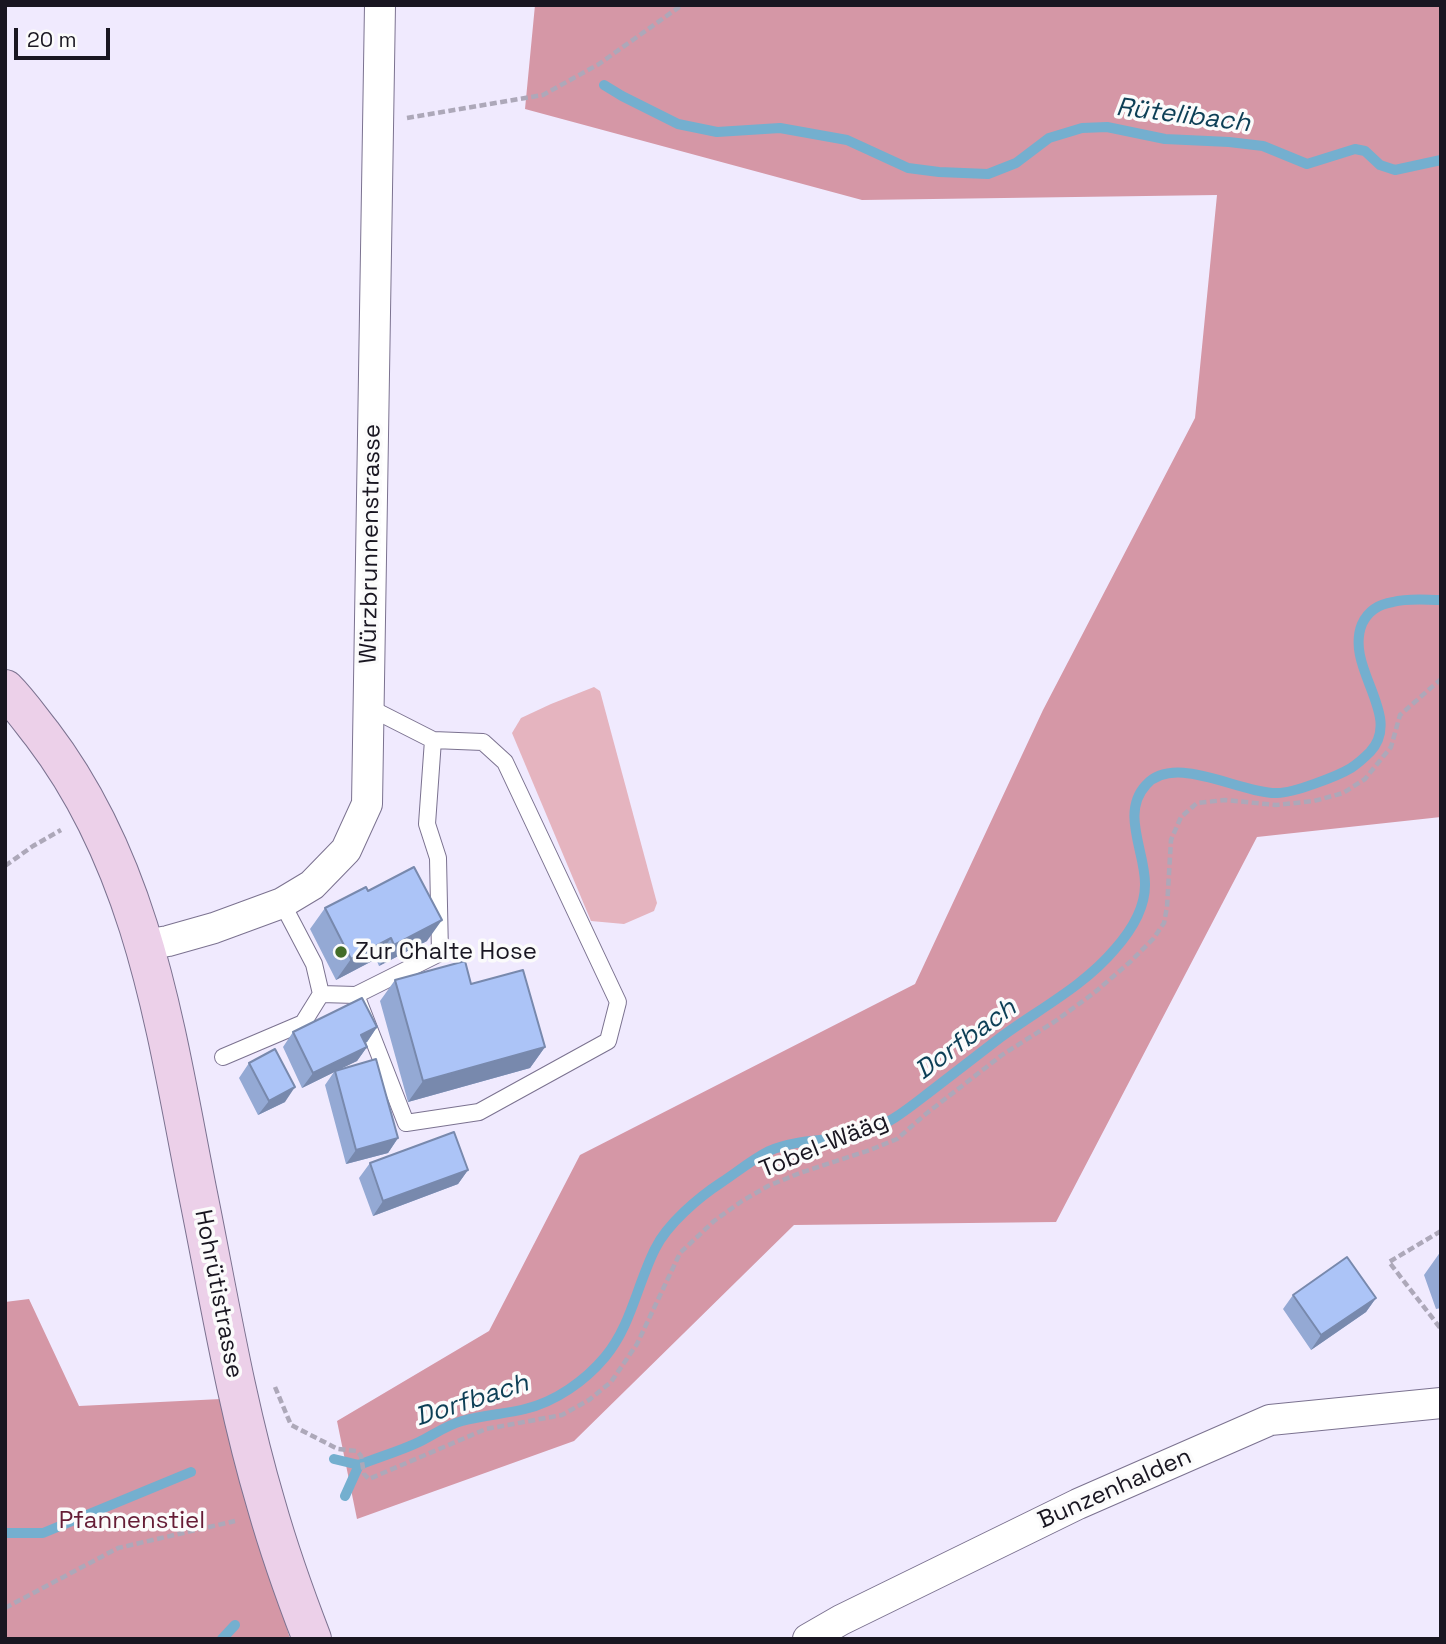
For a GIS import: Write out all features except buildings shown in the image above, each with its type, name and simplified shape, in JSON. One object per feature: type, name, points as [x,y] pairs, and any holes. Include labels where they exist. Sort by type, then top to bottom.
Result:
[{"type":"main road","name":"Hohrütistrasse","points":[[5,689],[64,763],[92,812],[121,876],[145,945],[172,1058],[237,1390],[265,1504],[312,1639]]},
{"type":"street","name":"Würzbrunnenstrasse","points":[[145,945],[214,928],[282,903],[312,885],[346,850],[367,804],[380,5]]},
{"type":"street","name":"Bunzenhalden","points":[[808,1639],[841,1620],[1078,1504],[1270,1420],[1441,1403]]},
{"type":"lane","points":[[356,995],[406,1123],[478,1112],[608,1041],[618,1002],[505,762],[482,742],[433,740],[368,707]]},
{"type":"lane","points":[[321,994],[356,995],[440,953],[438,858],[427,824],[433,740]]},
{"type":"lane","points":[[223,1057],[303,1023],[321,994],[313,964],[282,903]]},
{"type":"path","points":[[378,122],[543,95],[599,64],[682,5]]},
{"type":"path","name":"Tobel-Wääg","points":[[274,1383],[290,1425],[338,1449],[357,1451],[361,1456],[364,1475],[369,1479],[486,1429],[562,1415],[589,1400],[611,1382],[637,1344],[680,1253],[694,1237],[742,1201],[779,1182],[897,1139],[1002,1055],[1055,1022],[1130,962],[1153,939],[1164,923],[1171,840],[1181,817],[1197,803],[1225,800],[1276,805],[1314,801],[1343,793],[1365,779],[1391,747],[1401,715],[1441,679]]},
{"type":"path","points":[[5,866],[33,846],[92,812]]},
{"type":"path","points":[[1441,1231],[1389,1262],[1441,1329]]},
{"type":"path","points":[[5,1608],[118,1548],[244,1518],[265,1504]]},
{"type":"shaded area","points":[[594,687],[600,691],[657,903],[654,911],[624,924],[591,921],[512,733],[521,718]]},
{"type":"green space","points":[[535,5],[1441,5],[1441,817],[1257,837],[1056,1222],[794,1225],[574,1441],[357,1519],[337,1421],[489,1331],[580,1155],[915,984],[1043,710],[1195,418],[1217,195],[862,200],[525,109]]},
{"type":"green space","name":"Pfannenstiel","points":[[29,1299],[79,1406],[221,1399],[290,1639],[5,1639],[5,1302]]},
{"type":"waterway","name":"Rütelibach","points":[[604,85],[678,124],[717,132],[780,128],[847,140],[908,168],[939,172],[988,174],[1016,163],[1049,138],[1082,128],[1107,127],[1165,139],[1263,146],[1307,164],[1355,149],[1365,151],[1380,165],[1395,170],[1441,160]]},
{"type":"waterway","name":"Dorfbach","points":[[345,1496],[359,1465],[412,1445],[456,1423],[536,1406],[579,1382],[614,1345],[628,1319],[660,1240],[675,1221],[704,1195],[769,1151],[792,1144],[840,1138],[873,1130],[915,1103],[1103,962],[1131,928],[1142,903],[1145,885],[1136,834],[1135,808],[1146,785],[1158,776],[1190,773],[1261,791],[1283,793],[1326,780],[1351,768],[1370,752],[1379,738],[1381,723],[1360,657],[1359,641],[1364,619],[1379,606],[1388,603],[1441,600]]},
{"type":"waterway","points":[[334,1459],[359,1465]]},
{"type":"waterway","points":[[5,1533],[43,1533],[191,1472]]},
{"type":"waterway","name":"Dorfbach","points":[[222,1639],[235,1625]]},
{"type":"place","name":"Zur Chalte Hose","points":[[341,952]]}]
